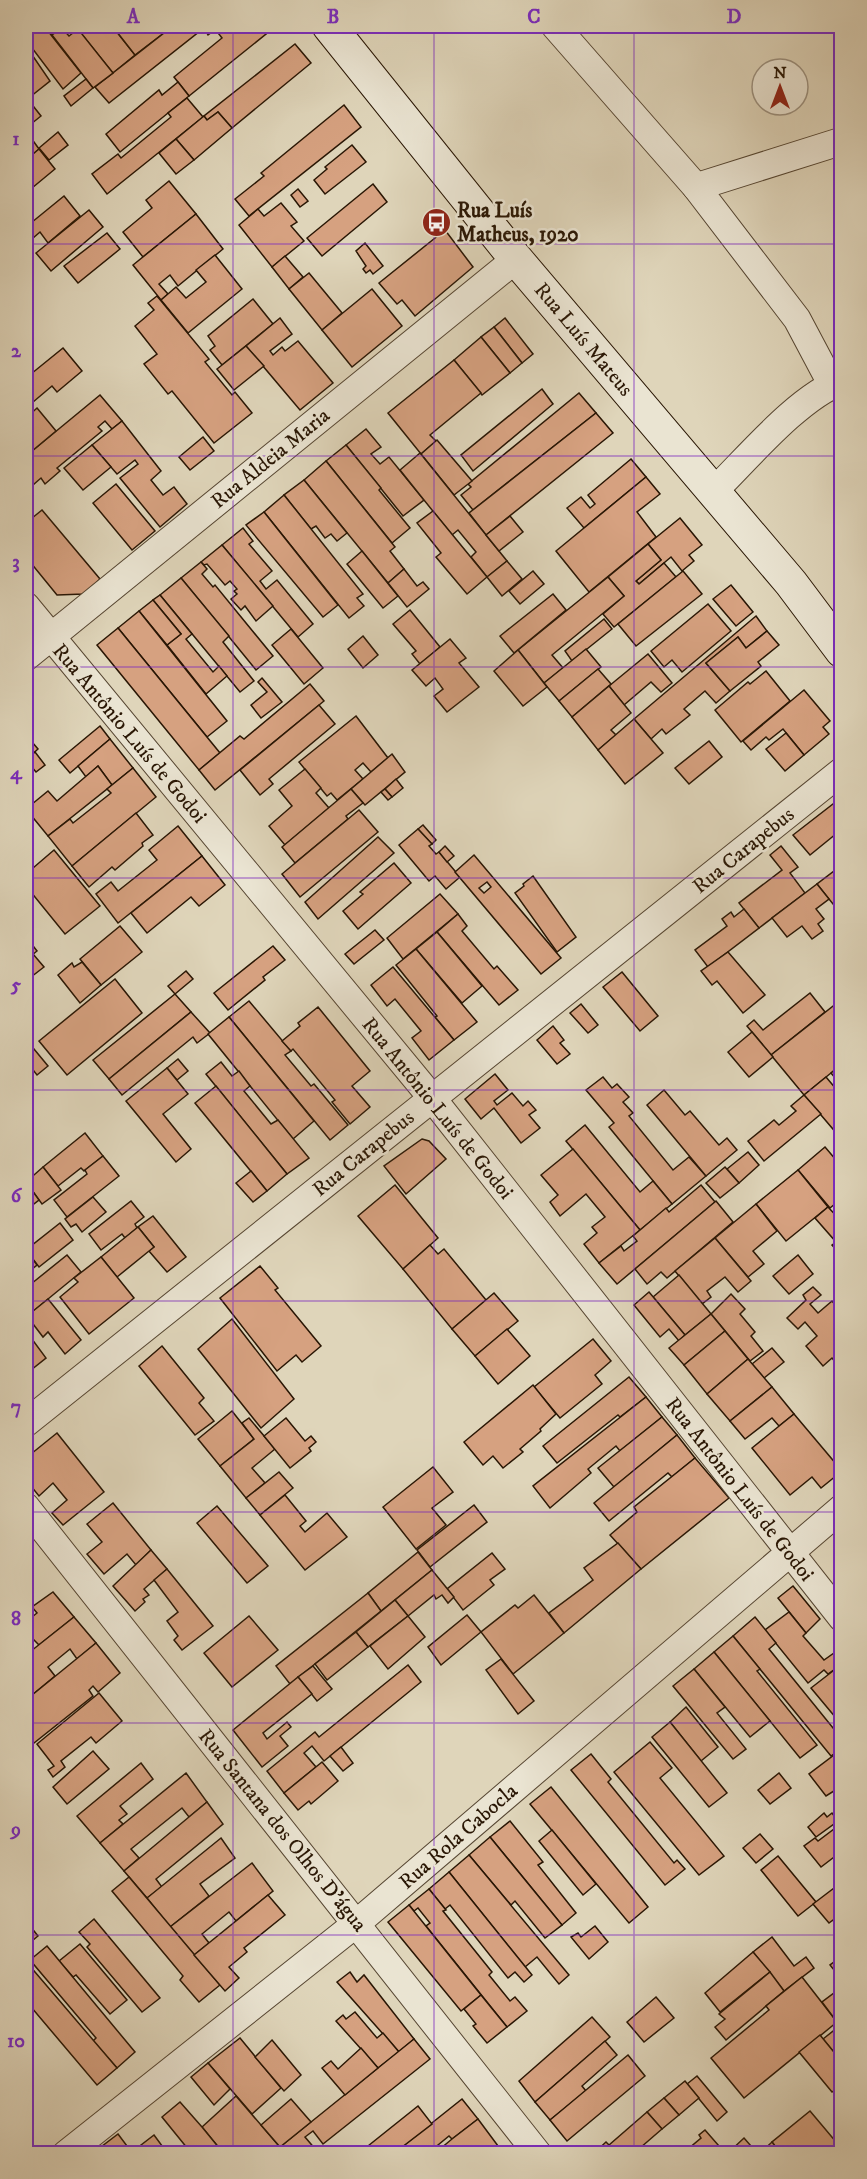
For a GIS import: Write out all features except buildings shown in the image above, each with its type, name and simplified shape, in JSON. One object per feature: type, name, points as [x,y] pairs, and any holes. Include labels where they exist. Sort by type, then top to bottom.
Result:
[{"type":"main road","name":"Rua Luís Mateus","points":[[329,26],[516,259],[791,583],[842,651]]},
{"type":"street","points":[[555,26],[696,187],[797,319],[837,383],[800,406],[713,492]]},
{"type":"street","points":[[696,187],[842,141]]},
{"type":"street","name":"Rua Aldeia Maria","points":[[26,657],[516,259]]},
{"type":"street","name":"Rua Antônio Luís de Godoi","points":[[26,606],[432,1098],[842,1618]]},
{"type":"street","name":"Rua Carapebus","points":[[26,1423],[842,771]]},
{"type":"street","name":"Rua Santana dos Olhos D'água","points":[[26,1507],[538,2154]]},
{"type":"street","name":"Rua Rola Cabocla","points":[[66,2154],[357,1923],[842,1509]]},
{"type":"place","name":"Rua Luís Matheus, 1920","points":[[436,222]]}]
